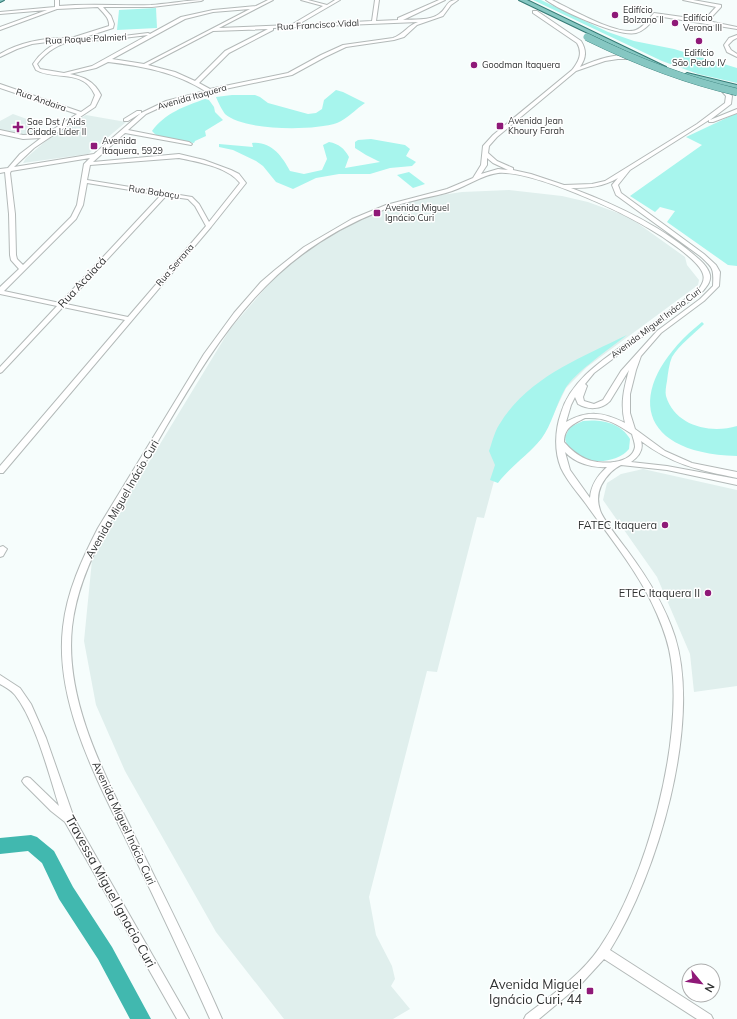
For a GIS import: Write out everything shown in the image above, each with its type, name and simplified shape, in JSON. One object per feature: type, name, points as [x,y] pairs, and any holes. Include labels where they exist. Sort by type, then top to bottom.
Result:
[{"type":"main road","points":[[513,0],[661,72],[699,84],[737,92]]},
{"type":"main road","points":[[522,0],[658,65],[709,81],[737,87]]},
{"type":"street","points":[[48,2],[56,0],[57,7]]},
{"type":"street","points":[[0,13],[57,7],[98,5],[152,6],[201,0]]},
{"type":"street","points":[[146,64],[271,0]]},
{"type":"street","points":[[303,0],[327,6]]},
{"type":"street","points":[[290,27],[338,0]]},
{"type":"street","points":[[374,22],[377,0]]},
{"type":"street","name":"Avenida Itaquera","points":[[87,164],[123,131],[149,111],[168,102],[208,90],[290,74],[338,48],[352,44],[394,40],[402,36],[410,27],[441,15],[450,4],[456,0]]},
{"type":"street","points":[[548,0],[605,27],[625,33],[638,31],[656,14],[689,20],[706,20],[737,28]]},
{"type":"street","points":[[685,0],[719,6],[706,20]]},
{"type":"street","points":[[397,21],[441,1],[450,4]]},
{"type":"street","points":[[10,12],[42,3]]},
{"type":"street","points":[[23,269],[14,260],[12,255],[12,214],[7,177],[9,169],[47,136],[93,106],[97,99],[97,91],[94,86],[84,80],[38,70],[35,64],[47,52],[69,40],[112,26],[109,16],[98,5]]},
{"type":"street","points":[[0,29],[36,17],[57,7]]},
{"type":"street","points":[[62,74],[89,69],[151,34],[193,15],[213,11],[257,7]]},
{"type":"street","points":[[471,182],[482,170],[485,161],[486,146],[491,140],[574,71],[582,62],[584,49],[570,34],[535,12]]},
{"type":"street","name":"Rua Francisco Vidal","points":[[211,30],[397,21],[426,21]]},
{"type":"street","points":[[196,82],[227,52],[258,35],[277,27]]},
{"type":"street","name":"Rua Roque Palmieri","points":[[0,56],[12,49],[36,42],[107,39],[151,34]]},
{"type":"street","points":[[737,36],[731,39],[726,45],[729,51],[737,56]]},
{"type":"street","points":[[574,71],[597,61],[618,57],[633,58],[658,65]]},
{"type":"street","points":[[107,60],[146,64],[196,82],[208,90]]},
{"type":"street","points":[[548,182],[570,187],[592,186],[607,182],[687,133],[728,104],[729,96],[721,87],[709,81]]},
{"type":"street","name":"Rua Andaira","points":[[0,86],[81,114]]},
{"type":"street","points":[[126,120],[136,114],[149,111]]},
{"type":"street","points":[[699,125],[737,111]]},
{"type":"street","points":[[123,131],[189,144]]},
{"type":"street","points":[[0,132],[23,138],[47,136]]},
{"type":"street","points":[[485,153],[501,165],[522,172]]},
{"type":"street","points":[[0,170],[94,156]]},
{"type":"street","name":"Rua Serrana","points":[[1,469],[209,226],[243,183],[237,175],[228,170],[202,161],[179,156],[87,164]]},
{"type":"street","points":[[0,292],[74,218],[80,205],[87,164]]},
{"type":"street","name":"Avenida Miguel Inácio Curi","points":[[629,168],[615,185],[618,194],[702,255],[714,266],[718,278],[714,289],[659,332],[638,355],[632,370],[626,394],[626,413],[633,431]]},
{"type":"street","name":"Avenida Miguel Inácio Curi","points":[[216,1019],[114,804],[80,724],[74,706],[66,653],[70,606],[81,573],[108,520],[222,334],[250,297],[272,275],[291,260],[323,238],[348,224],[385,207],[446,192],[497,171],[522,172],[633,217],[682,249],[701,265],[706,274],[706,284],[701,290],[592,372],[578,388],[562,416],[561,457],[566,470],[596,515],[640,574],[651,591],[667,623],[676,661],[679,698],[672,757],[658,824],[647,862],[625,915],[603,952],[568,988],[530,1019]]},
{"type":"street","name":"Rua Babaçu","points":[[84,181],[193,200],[209,226]]},
{"type":"street","name":"Rua Acaiacá","points":[[0,371],[165,194]]},
{"type":"street","points":[[0,292],[130,319]]},
{"type":"street","points":[[592,372],[581,390],[579,397],[583,404],[598,406],[606,401],[623,372],[638,355]]},
{"type":"street","points":[[561,431],[573,420],[592,416],[614,419],[633,431],[650,445],[676,460],[737,475]]},
{"type":"street","points":[[618,464],[630,459],[637,453],[639,446],[633,431]]},
{"type":"street","points":[[561,444],[570,455],[587,463],[600,466],[618,464],[662,467],[737,482]]},
{"type":"street","name":"Avenida Miguel Inácio Curi","points":[[596,515],[593,497],[598,481],[618,464]]},
{"type":"street","name":"Travessa Miguel Ignacio Curi","points":[[0,679],[17,691],[28,707],[41,738],[69,819],[183,1019]]},
{"type":"street","points":[[27,781],[55,808],[69,819]]},
{"type":"street","points":[[603,952],[707,1019]]},
{"type":"shaded area","points":[[533,0],[541,0],[608,32],[634,41],[674,49],[737,68],[737,83],[698,74],[662,61]]},
{"type":"shaded area","points":[[156,8],[157,28],[117,30],[119,10]]},
{"type":"shaded area","points":[[336,90],[365,103],[337,123],[326,126],[296,128],[262,126],[234,120],[225,114],[216,97],[255,95],[268,103],[308,114],[316,113],[322,109],[324,100]]},
{"type":"shaded area","points":[[205,99],[209,100],[214,107],[215,112],[223,120],[205,131],[206,136],[195,141],[194,143],[158,137],[152,131],[169,115],[183,107]]},
{"type":"shaded area","points":[[737,113],[737,266],[728,265],[667,222],[675,211],[660,207],[655,212],[630,196],[702,145],[686,137]]},
{"type":"shaded area","name":"Sae Dst / Aids Cidade Líder II","points":[[13,114],[35,122],[30,125],[49,132],[41,135],[25,135],[0,130],[0,121]]},
{"type":"shaded area","points":[[86,115],[126,122],[88,154],[23,163],[26,158],[47,140]]},
{"type":"shaded area","points":[[371,139],[405,145],[410,149],[406,156],[416,162],[412,166],[390,168],[370,174],[339,174],[316,178],[293,189],[276,182],[263,166],[256,161],[233,150],[219,147],[219,144],[253,147],[252,143],[265,144],[279,155],[290,171],[304,174],[322,170],[327,159],[323,145],[329,142],[338,145],[349,157],[345,168],[380,162],[355,148],[355,142],[358,140]]},
{"type":"shaded area","points":[[409,172],[425,184],[413,188],[397,175]]},
{"type":"shaded area","points":[[509,190],[562,196],[588,202],[629,217],[685,257],[687,265],[699,280],[698,285],[587,367],[566,388],[542,438],[530,451],[494,481],[484,518],[477,517],[437,672],[427,671],[369,897],[376,935],[392,966],[395,979],[391,986],[410,1009],[393,1019],[284,1019],[216,932],[125,771],[96,705],[84,641],[92,560],[115,518],[230,329],[276,276],[304,252],[335,233],[368,216],[393,206],[421,198],[462,192]]},
{"type":"shaded area","points":[[702,322],[704,324],[683,343],[672,357],[668,372],[666,396],[677,414],[685,421],[705,428],[716,429],[737,426],[737,456],[701,452],[675,442],[659,428],[651,410],[652,390],[661,368],[678,345]]},
{"type":"shaded area","points":[[627,335],[594,360],[570,382],[562,395],[545,433],[536,445],[508,471],[498,483],[490,480],[495,465],[489,451],[494,435],[499,425],[524,394],[539,382],[573,361]]},
{"type":"shaded area","points":[[583,421],[603,421],[615,425],[626,433],[630,439],[629,449],[622,455],[603,461],[592,461],[582,458],[574,453],[568,446],[565,437],[570,427]]},
{"type":"shaded area","points":[[643,469],[737,490],[737,686],[694,692],[690,654],[657,577],[603,500],[607,483],[621,474]]},
{"type":"waterway","points":[[0,846],[31,843],[48,857],[66,893],[105,953],[141,1019]]},
{"type":"place","name":"Edifício Bolzano II","points":[[615,15]]},
{"type":"place","name":"Edifício Verona III","points":[[675,23]]},
{"type":"place","name":"Edifício São Pedro IV","points":[[699,41]]},
{"type":"place","name":"Goodman Itaquera","points":[[474,65]]},
{"type":"place","name":"Avenida Jean Khoury Farah","points":[[500,126]]},
{"type":"place","name":"Sae Dst / Aids Cidade Líder II","points":[[18,127]]},
{"type":"place","name":"Avenida Itaquera, 5929","points":[[94,146]]},
{"type":"place","name":"Avenida Miguel Ignácio Curi","points":[[377,213]]},
{"type":"place","name":"FATEC Itaquera","points":[[665,525]]},
{"type":"place","name":"ETEC Itaquera II","points":[[708,593]]},
{"type":"place","name":"Avenida Miguel Ignácio Curi, 44","points":[[590,991]]}]
